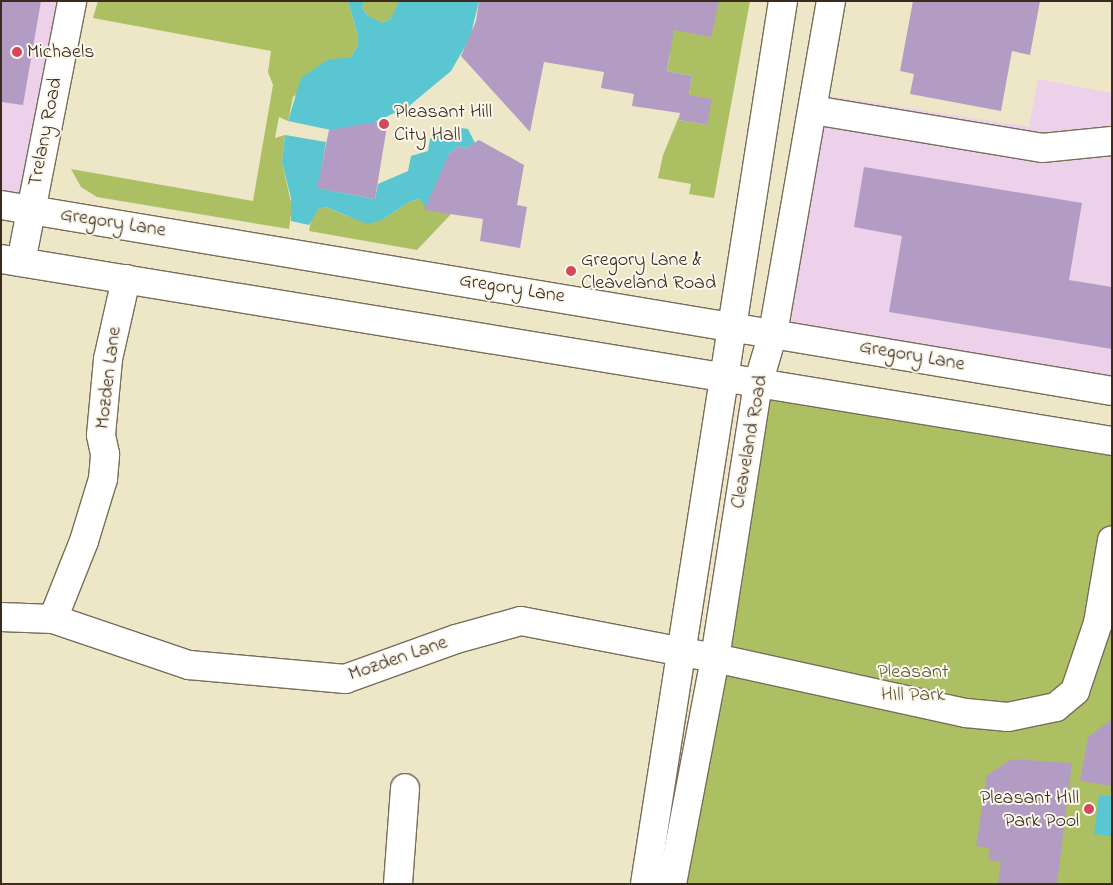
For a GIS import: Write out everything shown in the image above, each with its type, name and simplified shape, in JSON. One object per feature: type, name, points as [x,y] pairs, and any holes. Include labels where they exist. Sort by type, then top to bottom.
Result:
[{"type":"street","name":"Trelany Road","points":[[11,260],[31,210],[72,1]]},
{"type":"street","name":"Cleaveland Road","points":[[645,884],[783,1]]},
{"type":"street","name":"Cleaveland Road","points":[[672,884],[715,658],[758,384],[773,333],[831,1]]},
{"type":"street","points":[[813,110],[1042,148],[1112,141]]},
{"type":"street","name":"Gregory Lane","points":[[1,205],[732,325],[1112,391]]},
{"type":"street","points":[[11,260],[758,384],[1112,440]]},
{"type":"street","name":"Mozden Lane","points":[[53,619],[84,541],[103,479],[105,454],[101,435],[108,358],[126,279]]},
{"type":"street","name":"Mozden Lane","points":[[1,617],[53,619],[189,665],[345,679],[456,639],[521,622],[715,658],[966,713],[1008,717],[1056,707],[1075,691],[1088,658],[1112,540]]},
{"type":"street","points":[[405,788],[406,883]]},
{"type":"shaded area","points":[[1,1],[72,1],[31,210],[1,205]]},
{"type":"shaded area","points":[[1038,79],[1112,93],[1112,388],[773,333],[816,94],[1029,127]]},
{"type":"green space","points":[[98,1],[348,1],[358,36],[357,47],[351,57],[293,97],[288,121],[279,117],[275,138],[285,135],[282,162],[292,207],[289,229],[97,197],[81,187],[71,169],[253,201],[273,85],[268,72],[271,51],[93,18]]},
{"type":"green space","points":[[364,1],[399,1],[399,7],[391,18],[383,23],[373,21],[368,16],[362,8]]},
{"type":"green space","points":[[719,1],[750,1],[714,198],[689,194],[691,184],[658,178],[663,155],[680,114],[679,120],[707,125],[689,95],[692,76],[667,71],[670,55],[659,52],[664,28]]},
{"type":"green space","points":[[420,199],[451,214],[417,250],[309,231],[312,215],[318,209],[326,207],[347,216],[382,220],[409,202]]},
{"type":"green space","name":"Pleasant HIll Park","points":[[758,384],[1112,441],[1112,884],[672,884]]},
{"type":"water","points":[[348,1],[364,1],[362,8],[368,16],[383,23],[391,18],[399,1],[479,1],[470,38],[451,71],[409,106],[373,123],[331,130],[288,121],[301,78],[327,60],[351,57],[357,47],[358,36]]},
{"type":"water","points":[[461,128],[468,129],[475,143],[465,149],[459,146],[449,154],[427,210],[420,199],[409,202],[382,220],[367,224],[326,207],[318,209],[309,225],[291,221],[291,198],[282,162],[285,135],[326,142],[318,188],[375,199],[378,184],[408,171],[411,156],[428,151],[430,139],[443,130],[454,133]]},
{"type":"water","points":[[1099,795],[1112,796],[1112,836],[1094,834]]},
{"type":"building","name":"Michaels","points":[[1,1],[41,1],[23,105],[1,102]]},
{"type":"building","points":[[479,1],[719,1],[711,37],[674,30],[667,71],[692,76],[689,95],[712,99],[707,125],[679,120],[680,113],[632,106],[634,94],[601,88],[604,72],[544,62],[530,132],[461,56],[476,21]]},
{"type":"building","points":[[913,1],[1040,1],[1030,55],[1012,51],[1001,111],[910,94],[914,74],[900,71]]},
{"type":"building","points":[[388,120],[375,199],[317,188],[329,130]]},
{"type":"building","points":[[479,140],[524,165],[517,205],[527,207],[520,248],[480,241],[483,219],[424,210],[449,154],[459,146],[465,149]]},
{"type":"building","points":[[864,167],[1082,203],[1069,280],[1112,287],[1112,349],[889,312],[902,236],[854,227]]},
{"type":"building","points":[[1112,719],[1112,786],[1080,781],[1088,737]]},
{"type":"building","points":[[1012,759],[1072,763],[1057,884],[998,884],[1001,862],[988,860],[990,848],[976,846],[987,775]]},
{"type":"place","name":"Michaels","points":[[17,52]]},
{"type":"place","name":"Pleasant Hill City Hall","points":[[384,124]]},
{"type":"place","name":"Gregory Lane & Cleaveland Road","points":[[571,271]]},
{"type":"place","name":"Pleasant HIll Park Pool","points":[[1089,809]]}]
